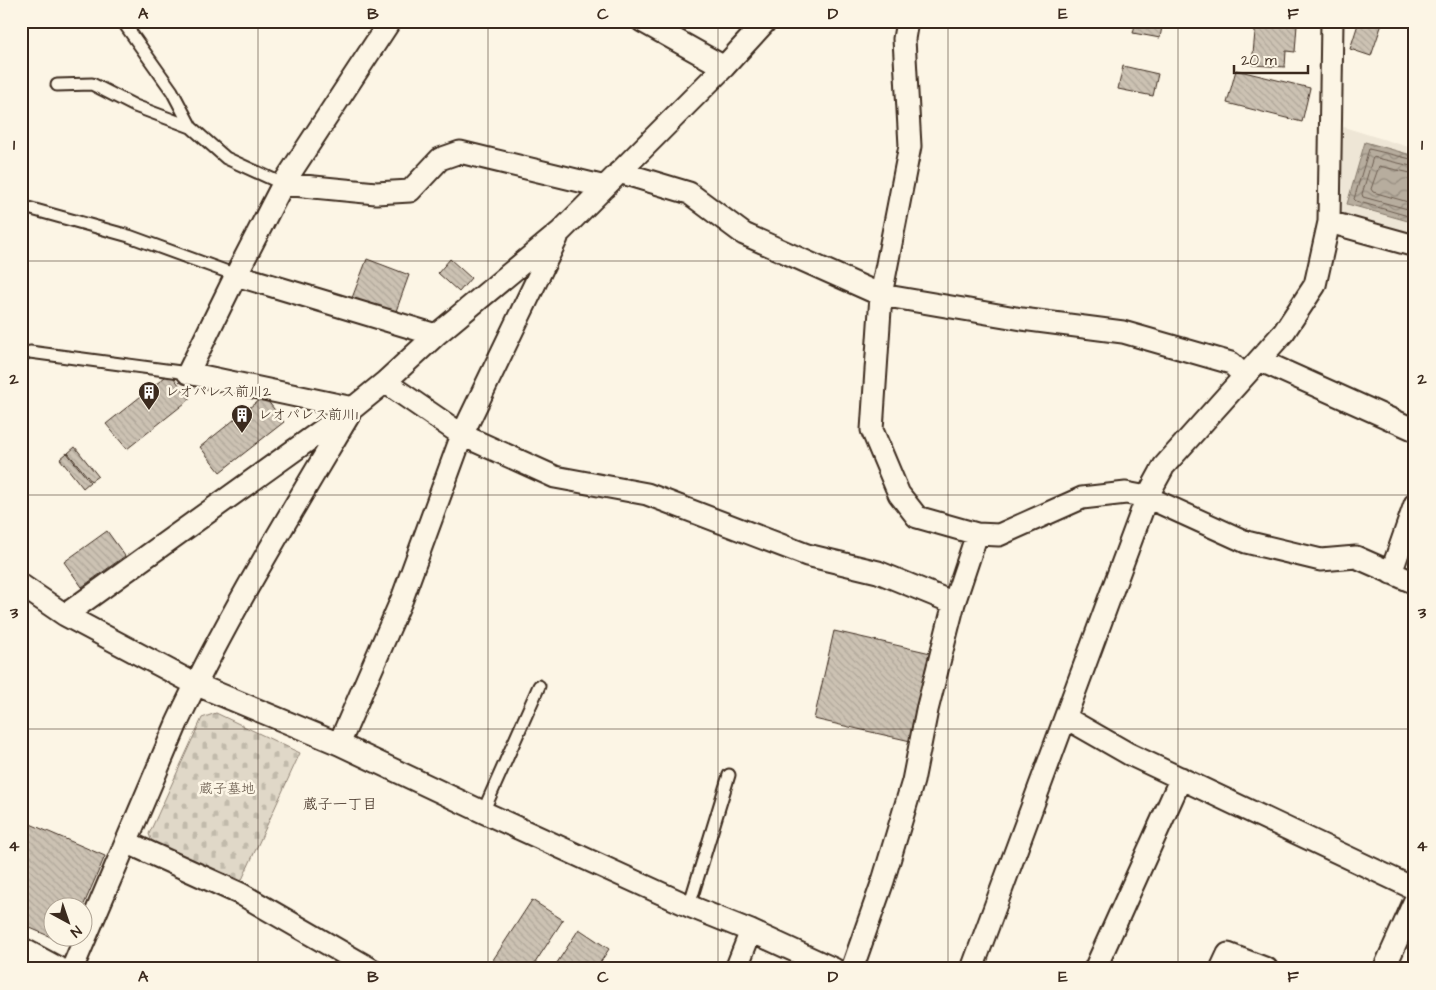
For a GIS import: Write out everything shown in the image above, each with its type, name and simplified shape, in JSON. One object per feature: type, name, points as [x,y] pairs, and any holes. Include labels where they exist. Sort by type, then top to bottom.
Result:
[{"type":"street","points":[[353,408],[188,373],[282,184],[390,21]]},
{"type":"street","points":[[642,21],[724,67]]},
{"type":"street","points":[[65,615],[353,408],[385,382],[436,335],[561,231],[724,67],[766,21]]},
{"type":"street","points":[[907,21],[904,39],[910,146],[881,295],[872,430],[899,494],[917,517],[977,534],[999,535],[1082,498],[1126,493],[1147,497],[1246,542],[1321,560],[1356,557],[1415,583]]},
{"type":"street","points":[[972,969],[1147,497],[1164,466],[1284,332],[1315,285],[1329,222],[1332,21]]},
{"type":"street","points":[[282,184],[376,193],[410,191],[440,159],[460,152],[689,193],[744,234],[881,295],[1022,319],[1123,332],[1230,363],[1244,376]]},
{"type":"street","points":[[1329,222],[1415,246]]},
{"type":"street","points":[[339,744],[402,599],[462,435],[561,231]]},
{"type":"street","points":[[236,274],[436,335]]},
{"type":"street","points":[[1259,360],[1415,430]]},
{"type":"street","points":[[385,382],[462,435],[555,477],[647,494],[807,555],[878,572],[954,603]]},
{"type":"street","points":[[72,969],[177,723],[196,684],[266,556],[353,408]]},
{"type":"street","points":[[1391,573],[1415,504]]},
{"type":"street","points":[[852,969],[883,881],[913,781],[954,603],[977,534]]},
{"type":"street","points":[[21,585],[65,615],[196,684],[339,744],[689,906],[751,930],[834,969]]},
{"type":"street","points":[[1066,718],[1129,754],[1415,889]]},
{"type":"street","points":[[1096,969],[1180,778]]},
{"type":"street","points":[[126,842],[241,894],[371,969]]},
{"type":"street","points":[[1384,969],[1415,900]]},
{"type":"street","points":[[736,969],[751,930]]},
{"type":"street","points":[[21,948],[60,969]]},
{"type":"street","points":[[1221,969],[1228,954],[1267,969]]},
{"type":"lane","points":[[126,26],[172,91],[191,127],[226,158],[282,184]]},
{"type":"lane","points":[[57,85],[92,84],[135,106],[191,127]]},
{"type":"lane","points":[[21,206],[129,236],[236,274]]},
{"type":"lane","points":[[21,355],[30,352],[188,373]]},
{"type":"lane","points":[[483,812],[539,686]]},
{"type":"lane","points":[[689,906],[729,776]]},
{"type":"shaded area","points":[[1334,124],[1415,149],[1415,241],[1330,218]]},
{"type":"green space","name":"蔵子墓地","points":[[216,713],[300,753],[240,884],[153,845],[149,834],[202,718]]},
{"type":"water","points":[[1365,142],[1415,156],[1415,223],[1347,204]]},
{"type":"building","points":[[1136,21],[1163,21],[1160,38],[1133,33]]},
{"type":"building","points":[[1256,21],[1288,21],[1288,24],[1297,25],[1295,52],[1286,51],[1285,67],[1252,65]]},
{"type":"building","points":[[1359,21],[1383,21],[1371,56],[1350,49]]},
{"type":"building","points":[[1123,66],[1158,74],[1153,96],[1118,89]]},
{"type":"building","points":[[1236,70],[1310,88],[1302,122],[1227,103]]},
{"type":"building","points":[[367,259],[409,275],[395,314],[352,298]]},
{"type":"building","points":[[450,259],[471,278],[459,292],[438,273]]},
{"type":"building","name":"レオパレス前川2","points":[[170,373],[190,399],[127,449],[106,424]]},
{"type":"building","name":"レオパレス前川1","points":[[264,396],[284,422],[220,472],[200,447]]},
{"type":"building","points":[[75,447],[98,476],[91,481],[68,453]]},
{"type":"building","points":[[67,453],[90,482],[83,488],[60,459]]},
{"type":"building","points":[[107,531],[125,556],[82,587],[64,562]]},
{"type":"building","points":[[834,631],[935,654],[915,742],[814,719]]},
{"type":"building","points":[[21,820],[105,856],[87,898],[42,898],[42,933],[21,924]]},
{"type":"building","points":[[532,900],[563,920],[531,969],[493,969],[489,966]]},
{"type":"building","points":[[579,929],[609,949],[596,969],[553,969]]},
{"type":"place","name":"レオパレス前川2","points":[[149,411]]},
{"type":"place","name":"レオパレス前川1","points":[[242,434]]},
{"type":"district","name":"蔵子一丁目","points":[[340,804]]}]
